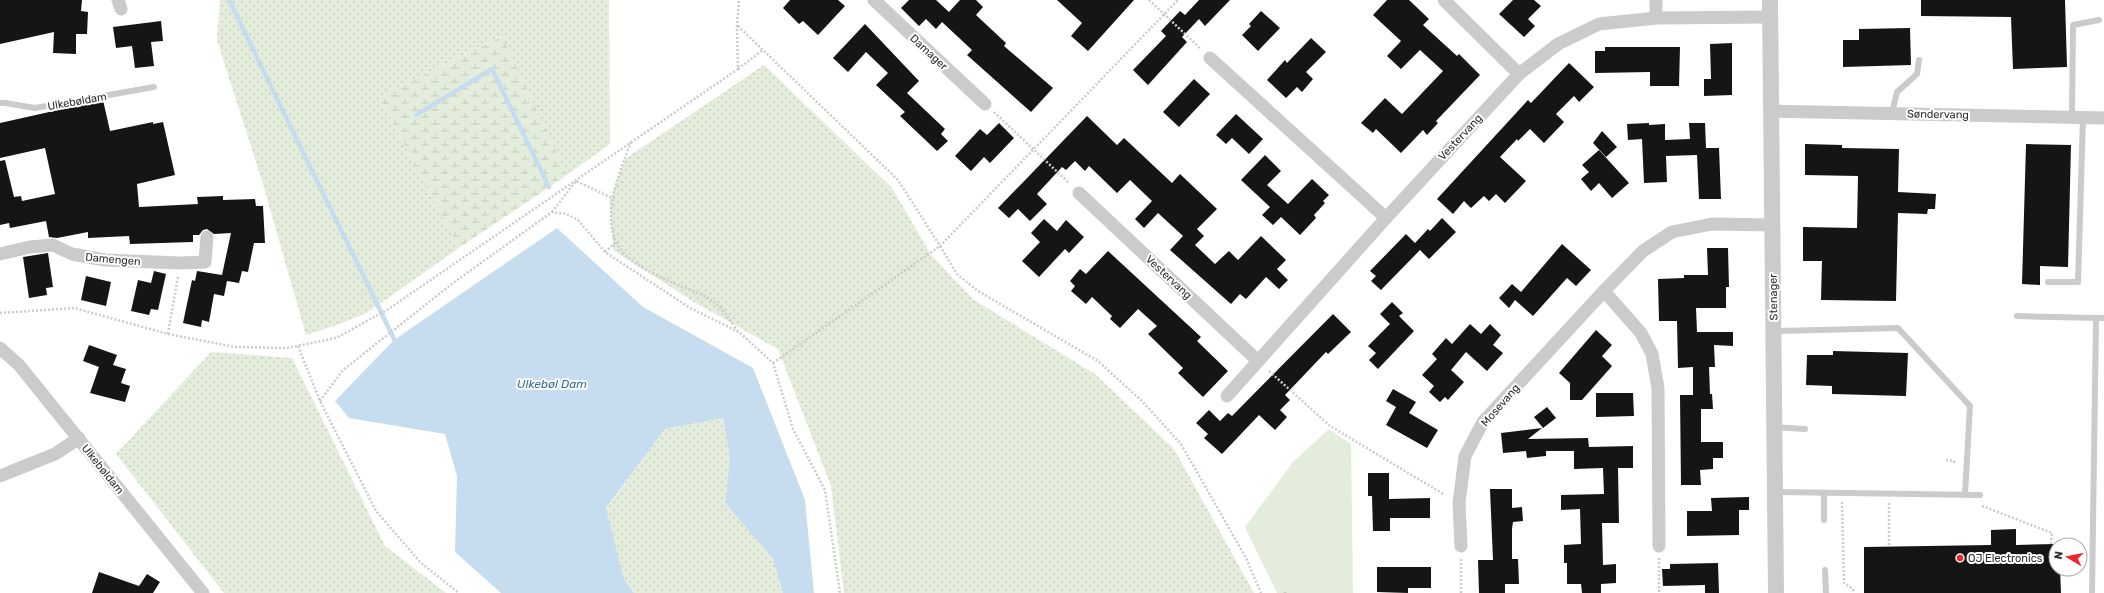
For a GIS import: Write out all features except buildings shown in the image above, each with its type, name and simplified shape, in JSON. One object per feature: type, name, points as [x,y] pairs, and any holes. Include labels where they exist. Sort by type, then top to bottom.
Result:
[{"type":"street","name":"Damager","points":[[874,0],[985,104]]},
{"type":"street","points":[[1444,0],[1519,74]]},
{"type":"street","points":[[1656,0],[1656,18]]},
{"type":"street","name":"Stenager","points":[[1770,0],[1776,593]]},
{"type":"street","name":"Vestervang","points":[[1227,396],[1386,218],[1519,74],[1558,44],[1599,24],[1656,18],[1770,17]]},
{"type":"street","points":[[1210,58],[1386,218]]},
{"type":"street","name":"Søndervang","points":[[1771,111],[2104,118]]},
{"type":"street","name":"Vestervang","points":[[1079,193],[1258,361]]},
{"type":"street","name":"Mosevang","points":[[1460,546],[1459,503],[1465,456],[1483,422],[1604,291],[1643,251],[1672,232],[1712,224],[1772,225]]},
{"type":"street","name":"Damengen","points":[[0,254],[30,247],[53,245],[72,254],[105,260],[180,263],[205,262],[207,237]]},
{"type":"street","points":[[1604,291],[1641,333],[1652,354],[1658,388],[1659,546]]},
{"type":"street","name":"Ulkebøldam","points":[[0,348],[19,365],[203,593]]},
{"type":"street","points":[[0,476],[55,454],[78,438]]},
{"type":"lane","points":[[2048,282],[2078,282],[2078,117],[2073,25],[2099,20]]},
{"type":"lane","points":[[1892,113],[1897,92],[1917,74],[1918,60]]},
{"type":"lane","name":"Ulkebøldam","points":[[0,103],[5,102],[34,108],[154,86]]},
{"type":"lane","points":[[2017,316],[2104,318]]},
{"type":"lane","points":[[2092,593],[2096,318]]},
{"type":"lane","points":[[1773,331],[1898,328],[1970,406],[1965,494]]},
{"type":"lane","points":[[1774,426],[1805,429]]},
{"type":"lane","points":[[1775,492],[1980,495]]},
{"type":"lane","points":[[1824,492],[1824,520]]},
{"type":"lane","points":[[1825,570],[1826,593]]},
{"type":"path","points":[[738,69],[737,26],[739,0]]},
{"type":"path","points":[[1149,0],[1210,58]]},
{"type":"path","points":[[773,363],[940,246],[1035,150],[1178,0]]},
{"type":"path","points":[[737,26],[898,180],[957,274],[978,291],[1098,361],[1142,401],[1181,444],[1246,558],[1260,593]]},
{"type":"path","points":[[0,313],[74,308],[168,334],[235,347],[287,348],[336,338],[386,310],[576,181],[738,69],[763,50]]},
{"type":"path","points":[[985,104],[1079,193]]},
{"type":"path","points":[[631,142],[612,198],[612,222],[616,242],[630,259],[673,283],[715,302],[738,332],[773,363],[793,429],[825,490],[840,593]]},
{"type":"path","points":[[576,181],[612,198]]},
{"type":"path","points":[[320,401],[343,370],[453,283],[552,212],[576,181]]},
{"type":"path","points":[[552,212],[566,214],[578,220],[605,252],[690,308],[738,332]]},
{"type":"path","points":[[605,252],[616,242]]},
{"type":"path","points":[[168,334],[180,263]]},
{"type":"path","points":[[298,346],[320,401],[376,511],[421,563],[459,593]]},
{"type":"path","points":[[1258,361],[1330,426],[1459,503]]},
{"type":"path","points":[[1946,460],[1954,461]]},
{"type":"path","points":[[1842,493],[1844,583],[1853,590],[1854,593]]},
{"type":"path","points":[[1889,493],[1889,547]]},
{"type":"path","points":[[1981,505],[2052,533],[2052,537]]},
{"type":"path","points":[[1460,546],[1461,593]]},
{"type":"path","points":[[1659,546],[1659,593]]},
{"type":"green space","points":[[220,0],[609,0],[610,144],[567,175],[501,36],[379,97],[459,248],[368,312],[340,324],[306,335],[262,181],[217,40]]},
{"type":"green space","points":[[502,36],[567,175],[459,248],[379,97]]},
{"type":"green space","points":[[764,65],[892,188],[931,255],[974,300],[1095,374],[1174,449],[1254,593],[844,593],[831,486],[778,349],[694,302],[613,250],[610,201],[625,159]]},
{"type":"green space","points":[[211,352],[292,358],[385,546],[446,593],[224,593],[116,454]]},
{"type":"green space","points":[[723,418],[730,459],[725,503],[773,559],[783,593],[634,593],[624,579],[606,509],[665,429]]},
{"type":"green space","points":[[1329,429],[1351,444],[1353,593],[1277,593],[1245,527],[1293,462]]},
{"type":"water","name":"Ulkebøl Dam","points":[[557,228],[643,307],[753,368],[805,500],[814,593],[783,593],[773,559],[725,503],[730,459],[723,418],[665,429],[606,508],[624,579],[634,593],[501,593],[455,552],[457,476],[445,434],[349,418],[335,401],[394,340]]},
{"type":"waterway","points":[[229,0],[397,345]]},
{"type":"waterway","points":[[416,115],[492,69],[549,187]]},
{"type":"place","name":"OJ Electronics","points":[[1960,558]]}]
